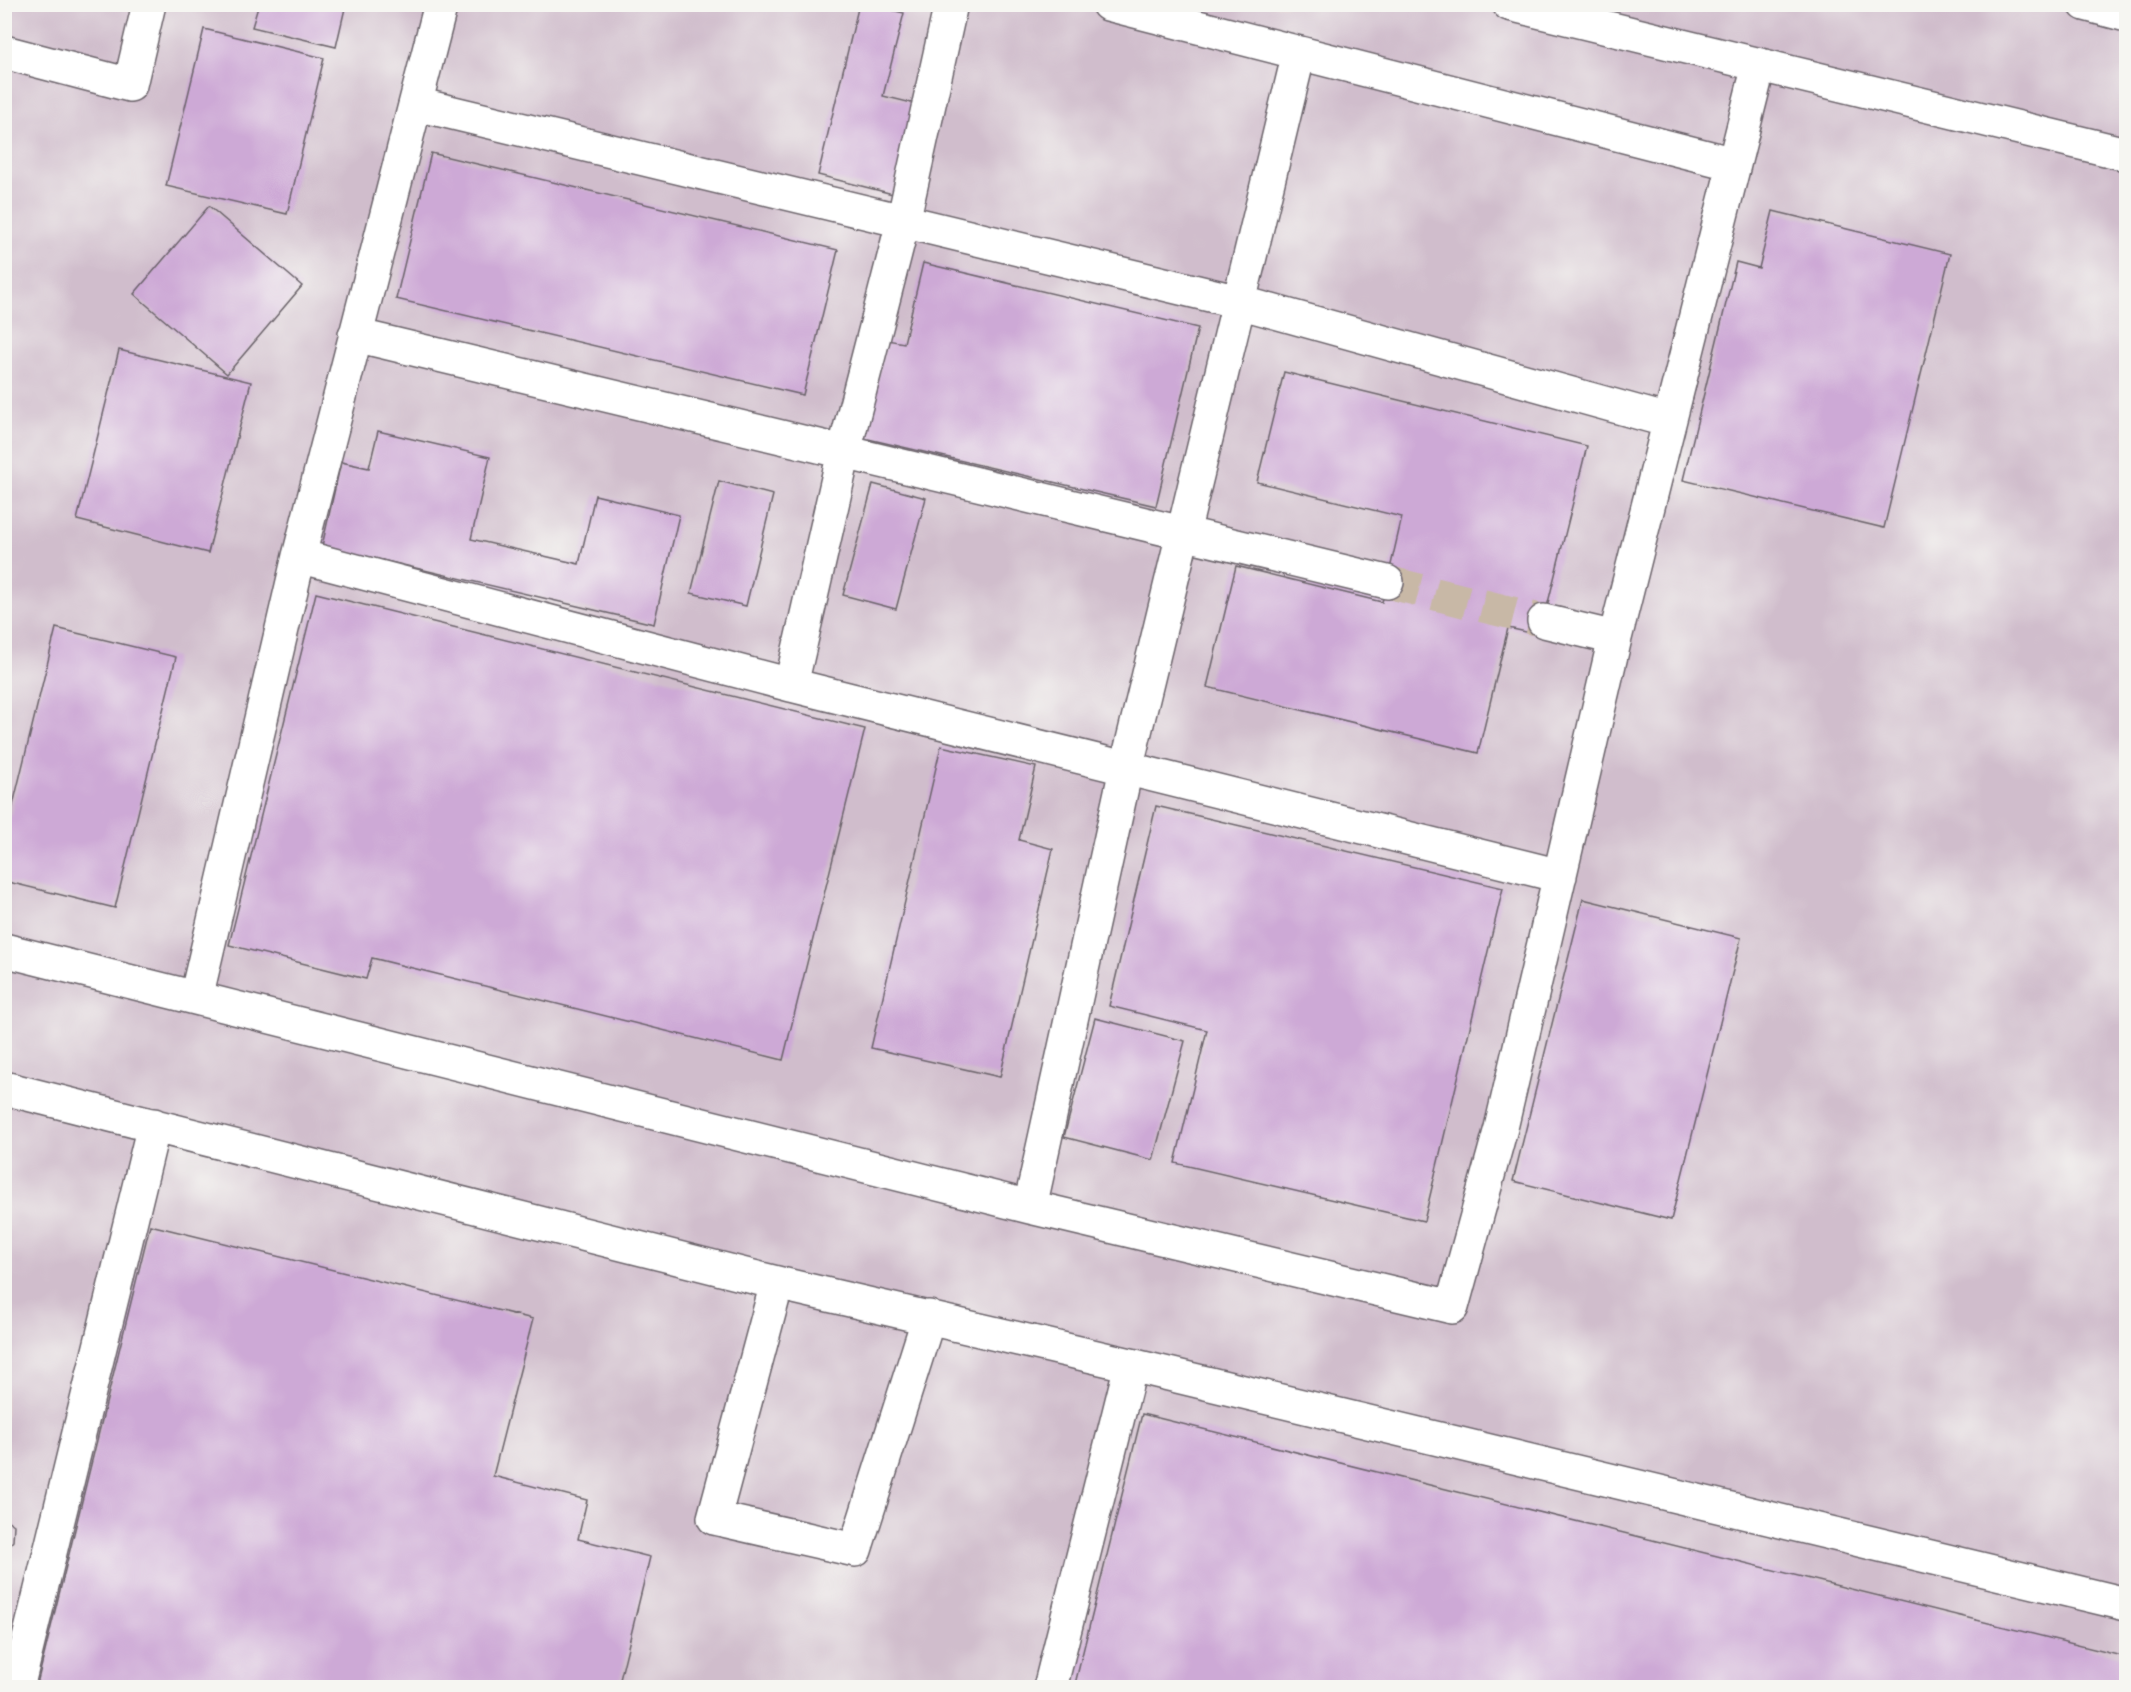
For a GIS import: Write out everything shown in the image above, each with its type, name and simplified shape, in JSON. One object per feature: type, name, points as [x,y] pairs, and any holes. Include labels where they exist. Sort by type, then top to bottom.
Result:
[{"type":"street","points":[[4,52],[130,84],[149,4]]},
{"type":"street","points":[[196,998],[299,556],[441,4]]},
{"type":"street","points":[[791,685],[844,452],[903,222],[951,4]]},
{"type":"street","points":[[1108,4],[1734,164]]},
{"type":"street","points":[[1509,4],[1594,15],[1759,65],[2127,154]]},
{"type":"street","points":[[2085,4],[2123,14],[2125,4]]},
{"type":"street","points":[[1030,1207],[1126,769],[1299,53]]},
{"type":"street","points":[[4,950],[1030,1207],[1452,1307],[1501,1128],[1615,638],[1759,65]]},
{"type":"street","points":[[416,104],[1239,302],[1669,421]]},
{"type":"street","points":[[355,335],[1386,582]]},
{"type":"street","points":[[299,556],[791,685],[1560,876]]},
{"type":"street","points":[[1544,621],[1615,638]]},
{"type":"street","points":[[4,1088],[777,1283],[1131,1365],[2127,1604]]},
{"type":"street","points":[[17,1688],[154,1125]]},
{"type":"street","points":[[777,1283],[714,1518],[844,1548],[855,1550],[929,1317]]},
{"type":"street","points":[[1050,1688],[1131,1365]]},
{"type":"shaded area","points":[[5,5],[2126,5],[2126,1687],[5,1687]]},
{"type":"building","points":[[252,4],[346,4],[336,47],[252,27],[258,7]]},
{"type":"building","points":[[859,4],[904,13],[883,96],[916,104],[893,194],[818,175]]},
{"type":"building","points":[[204,29],[324,58],[287,214],[166,186]]},
{"type":"building","points":[[431,153],[838,250],[803,395],[396,299]]},
{"type":"building","points":[[209,206],[302,286],[227,374],[134,294]]},
{"type":"building","points":[[1773,211],[1950,254],[1884,528],[1683,480],[1736,262],[1759,268]]},
{"type":"building","points":[[923,263],[1198,328],[1156,506],[864,438],[887,340],[904,343]]},
{"type":"building","points":[[119,350],[251,382],[208,553],[77,520]]},
{"type":"building","points":[[1284,372],[1587,446],[1540,635],[1508,628],[1478,753],[1207,687],[1236,566],[1382,602],[1387,582],[1402,517],[1257,482]]},
{"type":"building","points":[[378,431],[490,457],[471,539],[579,564],[595,495],[679,515],[654,624],[322,546],[341,462],[369,468]]},
{"type":"building","points":[[719,481],[773,495],[746,606],[691,593]]},
{"type":"building","points":[[873,484],[926,498],[896,609],[843,595]]},
{"type":"building","points":[[316,593],[865,729],[783,1060],[372,958],[366,979],[229,945]]},
{"type":"building","points":[[56,628],[176,657],[115,908],[4,881],[4,842]]},
{"type":"building","points":[[941,746],[1036,767],[1019,840],[1053,849],[1000,1077],[871,1048]]},
{"type":"building","points":[[1156,806],[1503,888],[1424,1221],[1175,1163],[1207,1030],[1109,1006]]},
{"type":"building","points":[[1583,899],[1741,938],[1671,1220],[1513,1181]]},
{"type":"building","points":[[1095,1018],[1185,1041],[1153,1160],[1064,1137]]},
{"type":"building","points":[[150,1225],[533,1319],[493,1476],[587,1500],[578,1539],[650,1557],[618,1688],[36,1688]]},
{"type":"building","points":[[1142,1414],[2126,1657],[2126,1688],[1074,1688]]},
{"type":"building","points":[[4,1518],[14,1525],[13,1541],[4,1552]]},
{"type":"tunnel","points":[[1387,582],[1544,621]]}]
